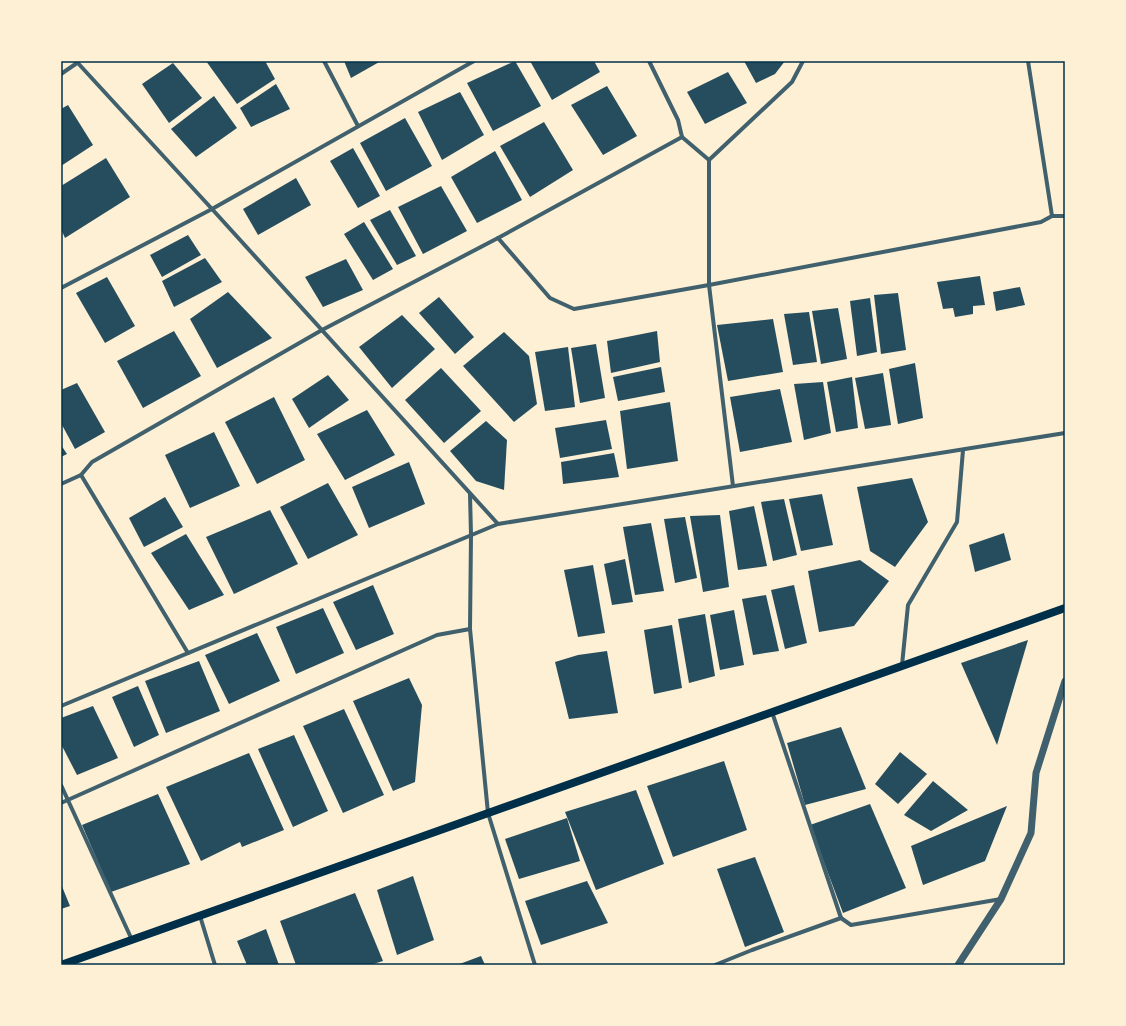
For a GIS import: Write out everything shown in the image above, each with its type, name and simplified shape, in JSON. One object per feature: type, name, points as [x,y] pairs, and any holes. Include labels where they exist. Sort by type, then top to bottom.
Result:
[{"type":"main road","points":[[61,965],[1065,608]]},
{"type":"street","points":[[324,61],[358,126]]},
{"type":"street","points":[[61,288],[212,209],[474,61]]},
{"type":"street","points":[[649,61],[678,120],[682,137],[709,160]]},
{"type":"street","points":[[733,486],[709,285],[709,160],[792,82],[803,61]]},
{"type":"street","points":[[1028,61],[1052,216]]},
{"type":"street","points":[[61,74],[76,62],[212,209],[498,524]]},
{"type":"street","points":[[61,484],[81,475],[92,462],[322,330],[498,238],[682,137]]},
{"type":"street","points":[[498,238],[550,298],[574,309],[1041,222],[1052,216],[1065,216]]},
{"type":"street","points":[[61,706],[498,524],[1065,433]]},
{"type":"street","points":[[902,666],[908,605],[957,522],[963,450]]},
{"type":"street","points":[[81,475],[188,654]]},
{"type":"street","points":[[470,493],[470,629],[488,813],[535,965]]},
{"type":"street","points":[[61,803],[438,635],[470,629]]},
{"type":"street","points":[[958,965],[1001,899],[1031,833],[1036,773],[1065,681]]},
{"type":"street","points":[[772,712],[841,918],[851,925],[1001,899]]},
{"type":"street","points":[[61,785],[132,940]]},
{"type":"street","points":[[200,916],[215,965]]},
{"type":"street","points":[[715,965],[841,918]]},
{"type":"building","points":[[206,61],[265,61],[275,79],[237,104]]},
{"type":"building","points":[[344,61],[381,61],[351,78]]},
{"type":"building","points":[[515,61],[541,106],[493,131],[467,83]]},
{"type":"building","points":[[530,61],[594,61],[600,72],[552,100]]},
{"type":"building","points":[[744,61],[785,61],[775,74],[756,83]]},
{"type":"building","points":[[173,63],[202,98],[169,123],[142,84]]},
{"type":"building","points":[[728,72],[747,103],[705,124],[687,92]]},
{"type":"building","points":[[276,84],[290,109],[251,127],[240,108]]},
{"type":"building","points":[[607,86],[637,136],[603,155],[571,105]]},
{"type":"building","points":[[460,92],[484,135],[442,160],[418,112]]},
{"type":"building","points":[[214,96],[237,128],[196,157],[171,129]]},
{"type":"building","points":[[68,105],[93,145],[61,166],[61,109]]},
{"type":"building","points":[[405,118],[432,166],[386,191],[360,143]]},
{"type":"building","points":[[544,122],[573,170],[530,197],[500,146]]},
{"type":"building","points":[[353,148],[380,196],[358,208],[330,161]]},
{"type":"building","points":[[495,151],[522,200],[477,223],[451,177]]},
{"type":"building","points":[[106,158],[130,197],[65,238],[61,229],[61,186]]},
{"type":"building","points":[[296,178],[311,205],[258,235],[243,209]]},
{"type":"building","points":[[441,186],[467,231],[423,254],[398,207]]},
{"type":"building","points":[[390,210],[416,256],[397,265],[370,220]]},
{"type":"building","points":[[364,222],[393,269],[373,280],[344,234]]},
{"type":"building","points":[[188,235],[201,255],[162,277],[150,255]]},
{"type":"building","points":[[205,258],[222,282],[174,307],[162,281]]},
{"type":"building","points":[[346,259],[363,290],[323,307],[305,277]]},
{"type":"building","points":[[980,276],[985,305],[973,306],[973,314],[955,317],[953,308],[943,309],[937,282]]},
{"type":"building","points":[[107,277],[135,326],[105,343],[76,293]]},
{"type":"building","points":[[1020,287],[1025,305],[996,311],[993,292]]},
{"type":"building","points":[[228,292],[272,338],[217,368],[190,319]]},
{"type":"building","points":[[898,293],[906,350],[881,354],[874,295]]},
{"type":"building","points":[[439,297],[474,337],[455,354],[419,313]]},
{"type":"building","points":[[870,298],[877,352],[857,356],[850,301]]},
{"type":"building","points":[[838,308],[847,359],[821,364],[812,311]]},
{"type":"building","points":[[809,312],[817,362],[793,365],[784,314]]},
{"type":"building","points":[[402,315],[435,349],[392,388],[359,347]]},
{"type":"building","points":[[773,319],[783,372],[728,381],[717,325]]},
{"type":"building","points":[[174,331],[201,376],[143,408],[117,361]]},
{"type":"building","points":[[657,331],[660,362],[611,373],[607,341]]},
{"type":"building","points":[[504,332],[529,356],[537,404],[514,422],[463,366]]},
{"type":"building","points":[[596,344],[605,398],[580,403],[571,348]]},
{"type":"building","points":[[568,347],[575,407],[545,411],[535,352]]},
{"type":"building","points":[[915,363],[923,418],[898,424],[889,369]]},
{"type":"building","points":[[661,367],[665,392],[618,401],[613,377]]},
{"type":"building","points":[[441,368],[481,411],[444,443],[405,400]]},
{"type":"building","points":[[883,373],[891,425],[865,429],[855,378]]},
{"type":"building","points":[[328,375],[349,400],[309,428],[292,399]]},
{"type":"building","points":[[852,377],[858,428],[836,432],[827,382]]},
{"type":"building","points":[[823,382],[831,433],[804,440],[794,384]]},
{"type":"building","points":[[77,383],[105,432],[75,449],[61,423],[61,390]]},
{"type":"building","points":[[780,389],[792,442],[740,452],[730,397]]},
{"type":"building","points":[[274,397],[305,460],[257,484],[225,422]]},
{"type":"building","points":[[670,402],[678,461],[627,469],[620,411]]},
{"type":"building","points":[[367,410],[395,455],[345,480],[317,434]]},
{"type":"building","points":[[606,420],[612,449],[560,458],[555,428]]},
{"type":"building","points":[[486,421],[507,440],[504,490],[476,481],[450,451]]},
{"type":"building","points":[[214,432],[240,486],[190,508],[165,455]]},
{"type":"building","points":[[61,445],[67,454],[61,457]]},
{"type":"building","points":[[614,453],[619,477],[563,484],[561,462]]},
{"type":"building","points":[[409,462],[425,504],[369,528],[352,487]]},
{"type":"building","points":[[912,478],[928,522],[895,567],[870,551],[857,487]]},
{"type":"building","points":[[328,483],[358,535],[308,559],[280,507]]},
{"type":"building","points":[[822,494],[833,545],[801,551],[789,499]]},
{"type":"building","points":[[165,497],[183,527],[144,547],[129,518]]},
{"type":"building","points":[[784,499],[797,555],[773,561],[761,502]]},
{"type":"building","points":[[754,506],[767,566],[738,570],[729,511]]},
{"type":"building","points":[[270,510],[298,564],[234,594],[206,537]]},
{"type":"building","points":[[720,515],[729,587],[703,592],[690,516]]},
{"type":"building","points":[[685,517],[697,578],[675,583],[664,519]]},
{"type":"building","points":[[651,523],[664,591],[635,595],[623,527]]},
{"type":"building","points":[[1004,533],[1011,560],[975,572],[969,545]]},
{"type":"building","points":[[186,534],[224,595],[189,610],[151,553]]},
{"type":"building","points":[[625,559],[633,602],[612,605],[604,564]]},
{"type":"building","points":[[860,560],[889,581],[854,626],[819,632],[808,571]]},
{"type":"building","points":[[593,565],[605,633],[578,637],[564,570]]},
{"type":"building","points":[[373,585],[394,634],[356,650],[333,602]]},
{"type":"building","points":[[794,585],[807,643],[785,649],[771,590]]},
{"type":"building","points":[[766,595],[779,651],[753,655],[742,599]]},
{"type":"building","points":[[323,608],[344,653],[296,674],[276,627]]},
{"type":"building","points":[[734,610],[744,665],[720,670],[710,615]]},
{"type":"building","points":[[705,614],[715,676],[689,683],[678,619]]},
{"type":"building","points":[[672,625],[682,688],[654,694],[644,630]]},
{"type":"building","points":[[257,633],[280,681],[229,704],[205,655]]},
{"type":"building","points":[[1028,640],[997,745],[961,663]]},
{"type":"building","points":[[607,651],[618,713],[569,719],[555,662],[578,655]]},
{"type":"building","points":[[199,661],[220,711],[166,733],[145,681]]},
{"type":"building","points":[[409,678],[422,705],[415,782],[393,791],[353,701]]},
{"type":"building","points":[[138,686],[159,735],[134,747],[112,697]]},
{"type":"building","points":[[93,706],[118,758],[77,775],[61,744],[61,718]]},
{"type":"building","points":[[344,709],[384,795],[343,813],[303,726]]},
{"type":"building","points":[[841,727],[866,789],[805,805],[787,743]]},
{"type":"building","points":[[294,735],[328,811],[293,827],[258,749]]},
{"type":"building","points":[[900,752],[927,774],[898,804],[875,784]]},
{"type":"building","points":[[249,753],[284,830],[242,847],[240,842],[201,861],[166,787]]},
{"type":"building","points":[[724,761],[747,830],[673,857],[647,786]]},
{"type":"building","points":[[933,781],[968,810],[931,831],[904,815]]},
{"type":"building","points":[[636,790],[664,864],[596,890],[565,812]]},
{"type":"building","points":[[158,794],[190,864],[111,892],[82,825]]},
{"type":"building","points":[[870,804],[906,888],[843,913],[810,825]]},
{"type":"building","points":[[1007,806],[985,861],[923,885],[911,846]]},
{"type":"building","points":[[567,818],[580,861],[519,879],[505,839]]},
{"type":"building","points":[[755,857],[784,932],[745,947],[717,869]]},
{"type":"building","points":[[413,876],[434,940],[397,955],[377,890]]},
{"type":"building","points":[[587,881],[608,923],[541,945],[525,901]]},
{"type":"building","points":[[61,884],[70,906],[61,909]]},
{"type":"building","points":[[355,893],[383,961],[370,965],[296,965],[280,921]]},
{"type":"building","points":[[266,929],[279,965],[247,965],[237,941]]},
{"type":"building","points":[[481,956],[485,965],[457,965]]}]
